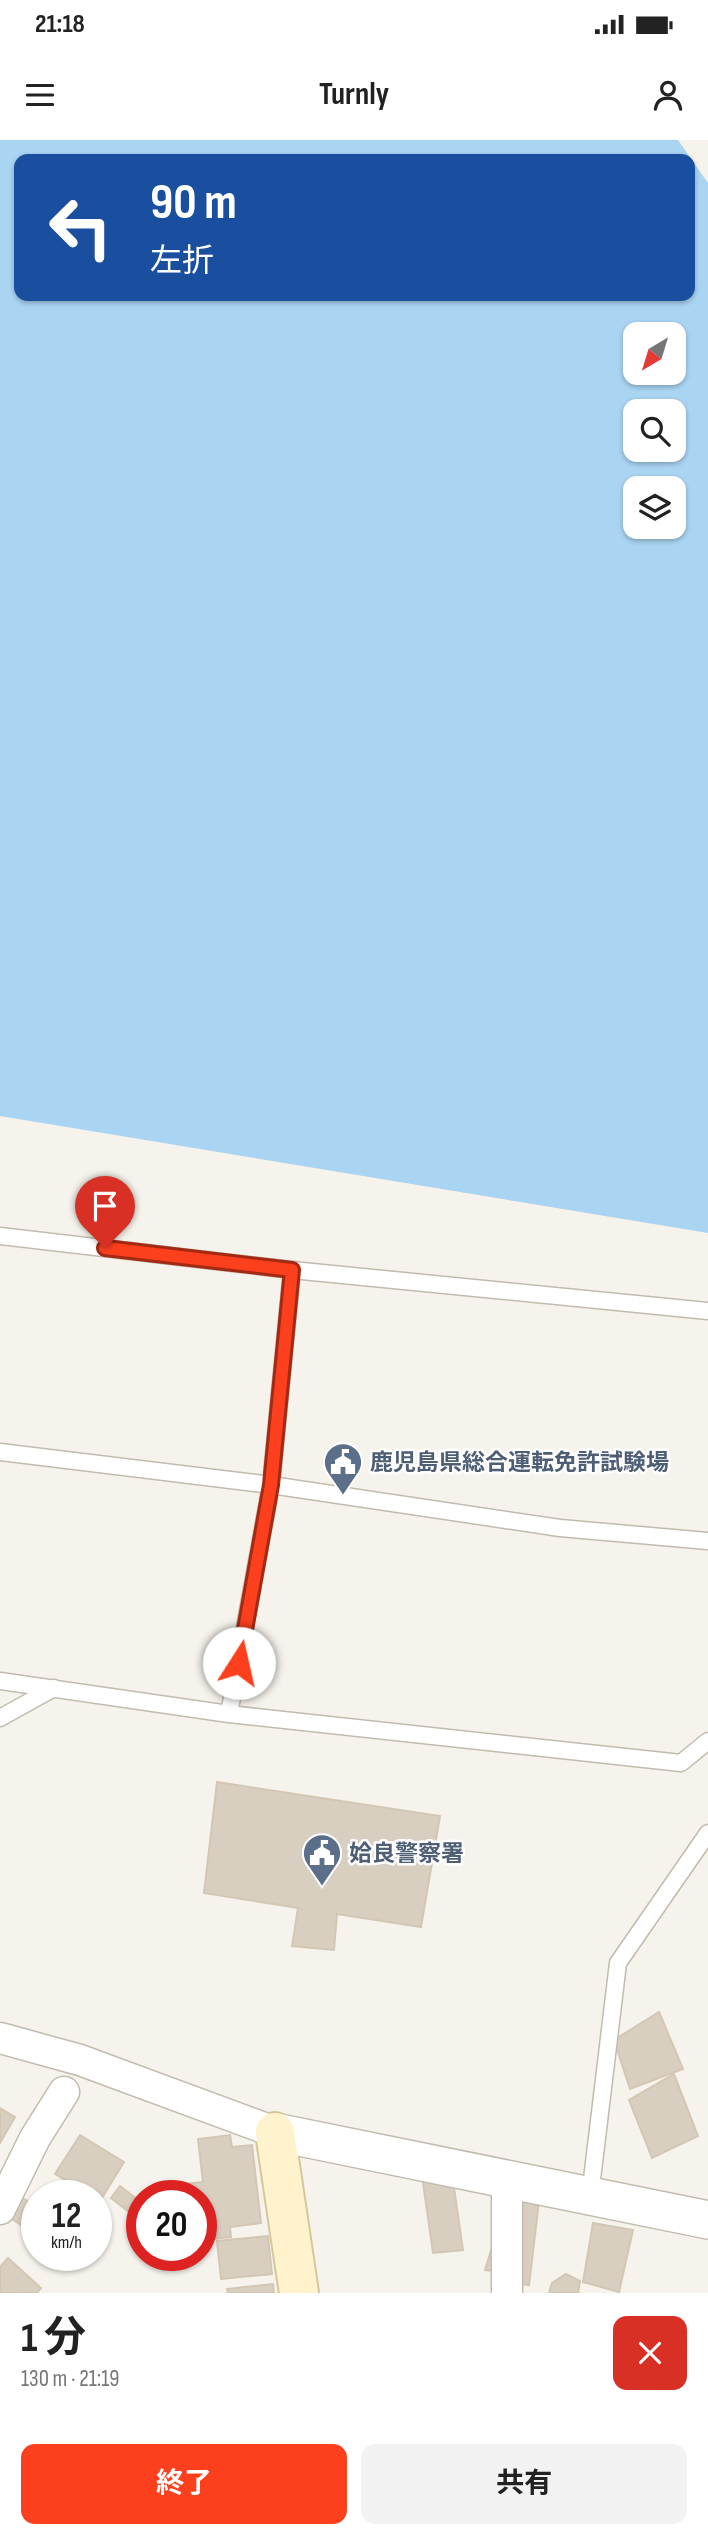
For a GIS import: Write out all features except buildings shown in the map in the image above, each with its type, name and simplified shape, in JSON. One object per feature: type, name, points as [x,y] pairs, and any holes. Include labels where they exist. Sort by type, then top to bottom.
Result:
[{"type":"main road","points":[[275,2132],[299,2293]]},
{"type":"street","points":[[0,2038],[80,2060],[275,2132],[708,2220]]},
{"type":"street","points":[[0,2208],[35,2138],[64,2092]]},
{"type":"street","points":[[507,2293],[508,2179]]},
{"type":"lane","points":[[0,1236],[292,1270],[708,1311]]},
{"type":"lane","points":[[229,1714],[271,1485],[292,1270]]},
{"type":"lane","points":[[0,1452],[271,1485],[560,1528],[708,1541]]},
{"type":"lane","points":[[0,1681],[229,1714],[681,1763],[708,1741]]},
{"type":"lane","points":[[0,1718],[54,1688]]},
{"type":"lane","points":[[590,2196],[618,1963],[708,1833]]},
{"type":"water","points":[[0,140],[678,140],[688,154],[14,154],[14,301],[695,301],[695,164],[708,183],[708,1233],[0,1116]]},
{"type":"place","name":"鹿児島県総合運転免許試験場","points":[[343,1496]]},
{"type":"place","name":"姶良警察署","points":[[322,1887]]},
{"type":"route","points":[[105,1248],[292,1270],[271,1485],[239,1663]]}]
